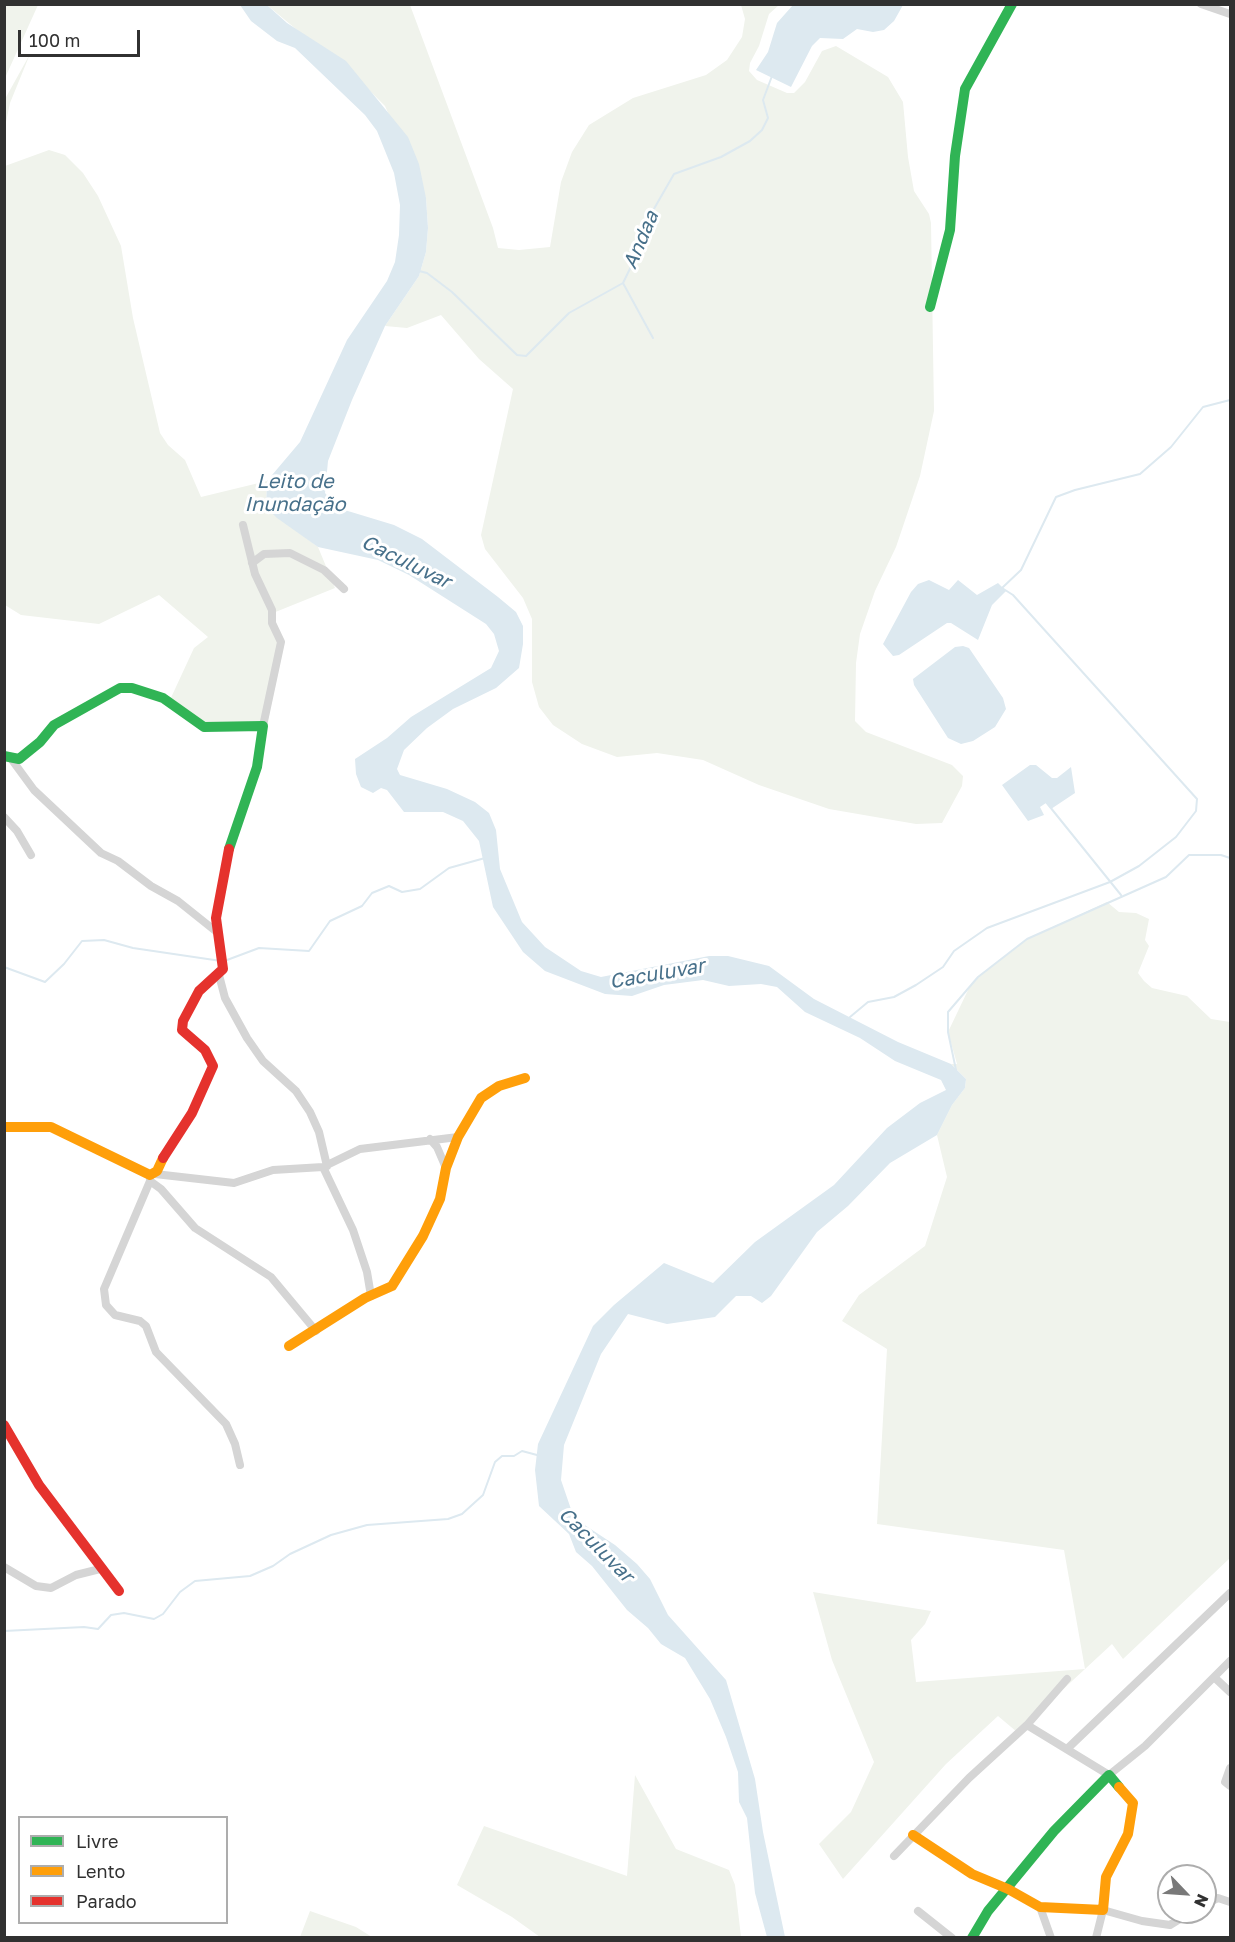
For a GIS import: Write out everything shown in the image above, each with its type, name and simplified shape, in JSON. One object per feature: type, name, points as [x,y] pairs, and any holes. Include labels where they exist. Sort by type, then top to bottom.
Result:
[{"type":"street","points":[[930,307],[950,230],[955,156],[965,89],[1012,4]]},
{"type":"street","points":[[1201,4],[1230,14]]},
{"type":"street","points":[[240,1465],[235,1444],[226,1424],[156,1352],[146,1326],[140,1321],[115,1315],[106,1305],[104,1289],[152,1176],[168,1147],[192,1113],[213,1066],[205,1050],[182,1030],[183,1021],[199,991],[219,975],[224,961],[218,933],[219,893],[226,859],[257,767],[280,642],[273,623],[272,610],[260,588],[252,563],[243,525]]},
{"type":"street","points":[[252,563],[264,554],[290,553],[324,570],[344,589]]},
{"type":"street","points":[[8,758],[20,759],[40,742],[54,725],[120,688],[132,688],[163,698],[204,727],[263,726]]},
{"type":"street","points":[[8,758],[34,790],[101,854],[118,861],[151,886],[178,901],[218,933]]},
{"type":"street","points":[[4,817],[17,831],[31,855]]},
{"type":"street","points":[[219,975],[225,998],[247,1038],[263,1061],[296,1091],[310,1112],[319,1132],[325,1166],[353,1230],[367,1272],[371,1296]]},
{"type":"street","points":[[289,1346],[371,1296],[392,1286],[423,1236],[440,1200],[446,1168],[458,1137],[487,1091],[525,1078]]},
{"type":"street","points":[[4,1127],[51,1127],[116,1162],[152,1176],[191,1176],[227,1183],[289,1167],[325,1166],[360,1149],[458,1137]]},
{"type":"street","points":[[430,1139],[437,1147],[446,1168]]},
{"type":"street","points":[[152,1176],[195,1228],[271,1277],[316,1330]]},
{"type":"street","points":[[4,1425],[39,1485],[100,1569],[119,1591]]},
{"type":"street","points":[[4,1567],[36,1586],[51,1588],[76,1575],[100,1569]]},
{"type":"street","points":[[1067,1749],[1230,1593]]},
{"type":"street","points":[[972,1938],[982,1919],[1054,1831],[1070,1818],[1109,1775],[1145,1746],[1230,1661]]},
{"type":"street","points":[[1214,1677],[1230,1692]]},
{"type":"street","points":[[894,1856],[969,1778],[1027,1725],[1067,1679]]},
{"type":"street","points":[[1027,1725],[1109,1775],[1133,1803],[1128,1834],[1106,1877],[1103,1910],[1096,1938]]},
{"type":"street","points":[[1230,1768],[1225,1782],[1230,1786]]},
{"type":"street","points":[[913,1835],[941,1856],[972,1874],[1008,1889],[1041,1907],[1103,1910],[1142,1921],[1157,1923]]},
{"type":"street","points":[[1041,1907],[1051,1938]]},
{"type":"street","points":[[918,1911],[952,1938]]},
{"type":"shaded area","points":[[4,5],[38,5],[5,78]]},
{"type":"shaded area","points":[[267,5],[410,5],[493,228],[498,248],[519,250],[550,247],[561,182],[572,152],[589,125],[633,98],[706,75],[727,60],[742,37],[745,19],[741,5],[779,5],[769,14],[759,46],[750,63],[749,71],[757,80],[787,93],[794,93],[805,82],[822,51],[836,46],[888,77],[903,102],[914,191],[929,214],[931,223],[934,411],[920,476],[896,547],[875,591],[860,634],[856,663],[855,721],[866,732],[952,765],[963,776],[962,786],[942,823],[916,824],[829,809],[759,785],[703,760],[657,753],[617,757],[582,744],[553,725],[539,707],[532,682],[532,619],[523,598],[485,549],[481,535],[513,389],[479,359],[441,315],[407,328],[385,326],[419,276],[426,252],[428,228],[426,198],[385,106],[367,88]]},
{"type":"shaded area","points":[[30,54],[10,103],[5,127],[5,99]]},
{"type":"shaded area","points":[[49,150],[65,155],[83,173],[98,196],[121,246],[133,318],[160,433],[168,445],[185,460],[201,497],[267,481],[266,507],[318,547],[335,588],[273,613],[280,638],[263,726],[204,727],[169,702],[194,648],[208,637],[159,595],[99,624],[21,615],[5,605],[5,166]]},
{"type":"shaded area","points":[[1107,902],[1119,912],[1136,913],[1149,919],[1145,940],[1149,946],[1138,973],[1144,981],[1152,988],[1187,996],[1211,1019],[1230,1022],[1230,1558],[1123,1659],[1112,1644],[1017,1732],[998,1716],[946,1764],[843,1879],[819,1844],[851,1812],[874,1762],[832,1660],[813,1592],[931,1611],[925,1624],[911,1640],[916,1682],[1085,1669],[1064,1550],[877,1524],[887,1349],[842,1321],[859,1295],[925,1246],[947,1177],[937,1135],[952,1105],[965,1088],[966,1079],[951,1064],[957,1064],[948,1032],[969,988],[978,977],[1027,939]]},
{"type":"shaded area","points":[[635,1775],[676,1849],[729,1870],[735,1885],[741,1937],[540,1937],[512,1917],[457,1885],[484,1826],[627,1876]]},
{"type":"shaded area","points":[[310,1911],[356,1927],[372,1937],[300,1937]]},
{"type":"water","name":"Leito de Inundação","points":[[240,5],[267,5],[287,23],[346,61],[408,137],[419,164],[426,198],[428,228],[426,252],[419,276],[385,326],[352,400],[328,461],[325,493],[338,508],[394,525],[422,539],[516,612],[523,626],[519,668],[496,688],[453,709],[427,728],[404,750],[397,769],[400,775],[447,789],[475,802],[489,813],[496,830],[500,869],[522,922],[545,947],[581,971],[601,977],[709,956],[728,956],[769,966],[814,999],[898,1042],[951,1064],[966,1079],[965,1088],[952,1105],[937,1135],[890,1163],[848,1206],[817,1232],[771,1296],[762,1303],[751,1296],[736,1296],[715,1317],[667,1324],[628,1314],[601,1354],[564,1445],[561,1480],[574,1518],[615,1545],[637,1564],[650,1579],[668,1615],[726,1680],[755,1779],[763,1832],[785,1937],[767,1937],[755,1893],[747,1818],[739,1802],[738,1772],[710,1699],[685,1658],[661,1644],[648,1628],[627,1610],[592,1566],[576,1552],[569,1534],[539,1506],[535,1470],[538,1444],[593,1326],[614,1305],[664,1263],[713,1283],[755,1242],[834,1185],[887,1128],[920,1103],[946,1090],[941,1080],[895,1061],[860,1038],[805,1012],[777,987],[761,984],[729,986],[703,980],[664,985],[632,996],[605,994],[545,971],[523,952],[493,907],[479,841],[463,821],[443,812],[404,812],[387,790],[381,788],[373,793],[361,787],[356,774],[355,759],[387,738],[411,717],[491,668],[499,651],[494,634],[486,624],[409,575],[378,560],[318,547],[277,518],[266,507],[267,481],[300,442],[347,340],[387,281],[395,262],[400,205],[394,173],[377,131],[365,115],[295,48],[277,41],[251,21]]},
{"type":"water","points":[[793,5],[903,5],[894,21],[884,30],[873,32],[857,29],[843,39],[820,38],[812,46],[791,87],[756,70],[768,52],[777,23]]},
{"type":"water","points":[[929,580],[949,590],[958,580],[977,595],[998,583],[1006,591],[992,605],[978,640],[951,623],[947,623],[899,655],[893,656],[883,644],[911,592],[918,584]]},
{"type":"water","points":[[955,647],[969,648],[1003,698],[1006,709],[995,727],[973,741],[961,744],[948,738],[914,685],[913,679]]},
{"type":"water","points":[[1030,765],[1036,765],[1052,778],[1057,778],[1071,767],[1075,793],[1051,809],[1046,803],[1040,807],[1044,815],[1028,821],[1002,785]]},
{"type":"waterway","name":"Andaa","points":[[419,271],[427,273],[452,292],[517,355],[526,356],[569,313],[623,283],[642,244],[651,214],[674,174],[721,157],[750,141],[762,130],[768,118],[763,100],[772,76]]},
{"type":"waterway","points":[[623,283],[653,338]]},
{"type":"waterway","points":[[850,1017],[868,1002],[894,997],[916,985],[943,967],[954,951],[987,928],[1110,882],[1139,866],[1176,837],[1196,811],[1197,799],[1013,595],[1002,588],[1021,570],[1056,497],[1140,474],[1171,447],[1203,407],[1230,400]]},
{"type":"waterway","points":[[1046,802],[1121,895]]},
{"type":"waterway","points":[[956,1070],[948,1032],[948,1012],[978,977],[1027,939],[1166,877],[1189,855],[1221,855],[1230,858]]},
{"type":"waterway","points":[[227,960],[259,948],[309,951],[330,921],[362,906],[372,893],[389,886],[402,892],[420,889],[449,868],[485,858]]},
{"type":"waterway","points":[[4,967],[45,982],[64,964],[82,941],[104,940],[133,948],[221,961]]},
{"type":"waterway","points":[[4,1631],[84,1627],[98,1629],[111,1615],[124,1613],[154,1619],[163,1614],[180,1592],[195,1581],[250,1576],[331,1535],[367,1525],[448,1519],[462,1514],[483,1495],[495,1462],[502,1456],[514,1456],[522,1451],[537,1455]]},
{"type":"traffic: fast","points":[[930,307],[950,230],[955,156],[965,89],[1012,4]]},
{"type":"traffic: fast","points":[[4,756],[19,759],[40,742],[54,725],[120,688],[132,688],[163,698],[204,727],[263,726],[257,767],[229,849]]},
{"type":"traffic: fast","points":[[972,1938],[988,1911],[1054,1831],[1109,1775],[1119,1787]]},
{"type":"traffic: slow","points":[[289,1346],[365,1298],[392,1286],[423,1236],[440,1199],[446,1168],[458,1137],[481,1098],[499,1086],[525,1078]]},
{"type":"traffic: slow","points":[[4,1127],[51,1127],[150,1175],[157,1171],[163,1158]]},
{"type":"traffic: slow","points":[[913,1835],[972,1874],[1008,1889],[1040,1907],[1103,1910],[1106,1877],[1128,1834],[1133,1803],[1119,1787]]},
{"type":"traffic: jam","points":[[163,1158],[192,1113],[213,1066],[205,1050],[182,1030],[183,1021],[199,991],[223,969],[216,918],[229,849]]},
{"type":"traffic: jam","points":[[4,1425],[39,1485],[119,1591]]},
{"type":"water label","name":"Caculuvar","points":[[406,562]]},
{"type":"water label","name":"Caculuvar","points":[[657,974]]},
{"type":"water label","name":"Caculuvar","points":[[596,1545]]}]
